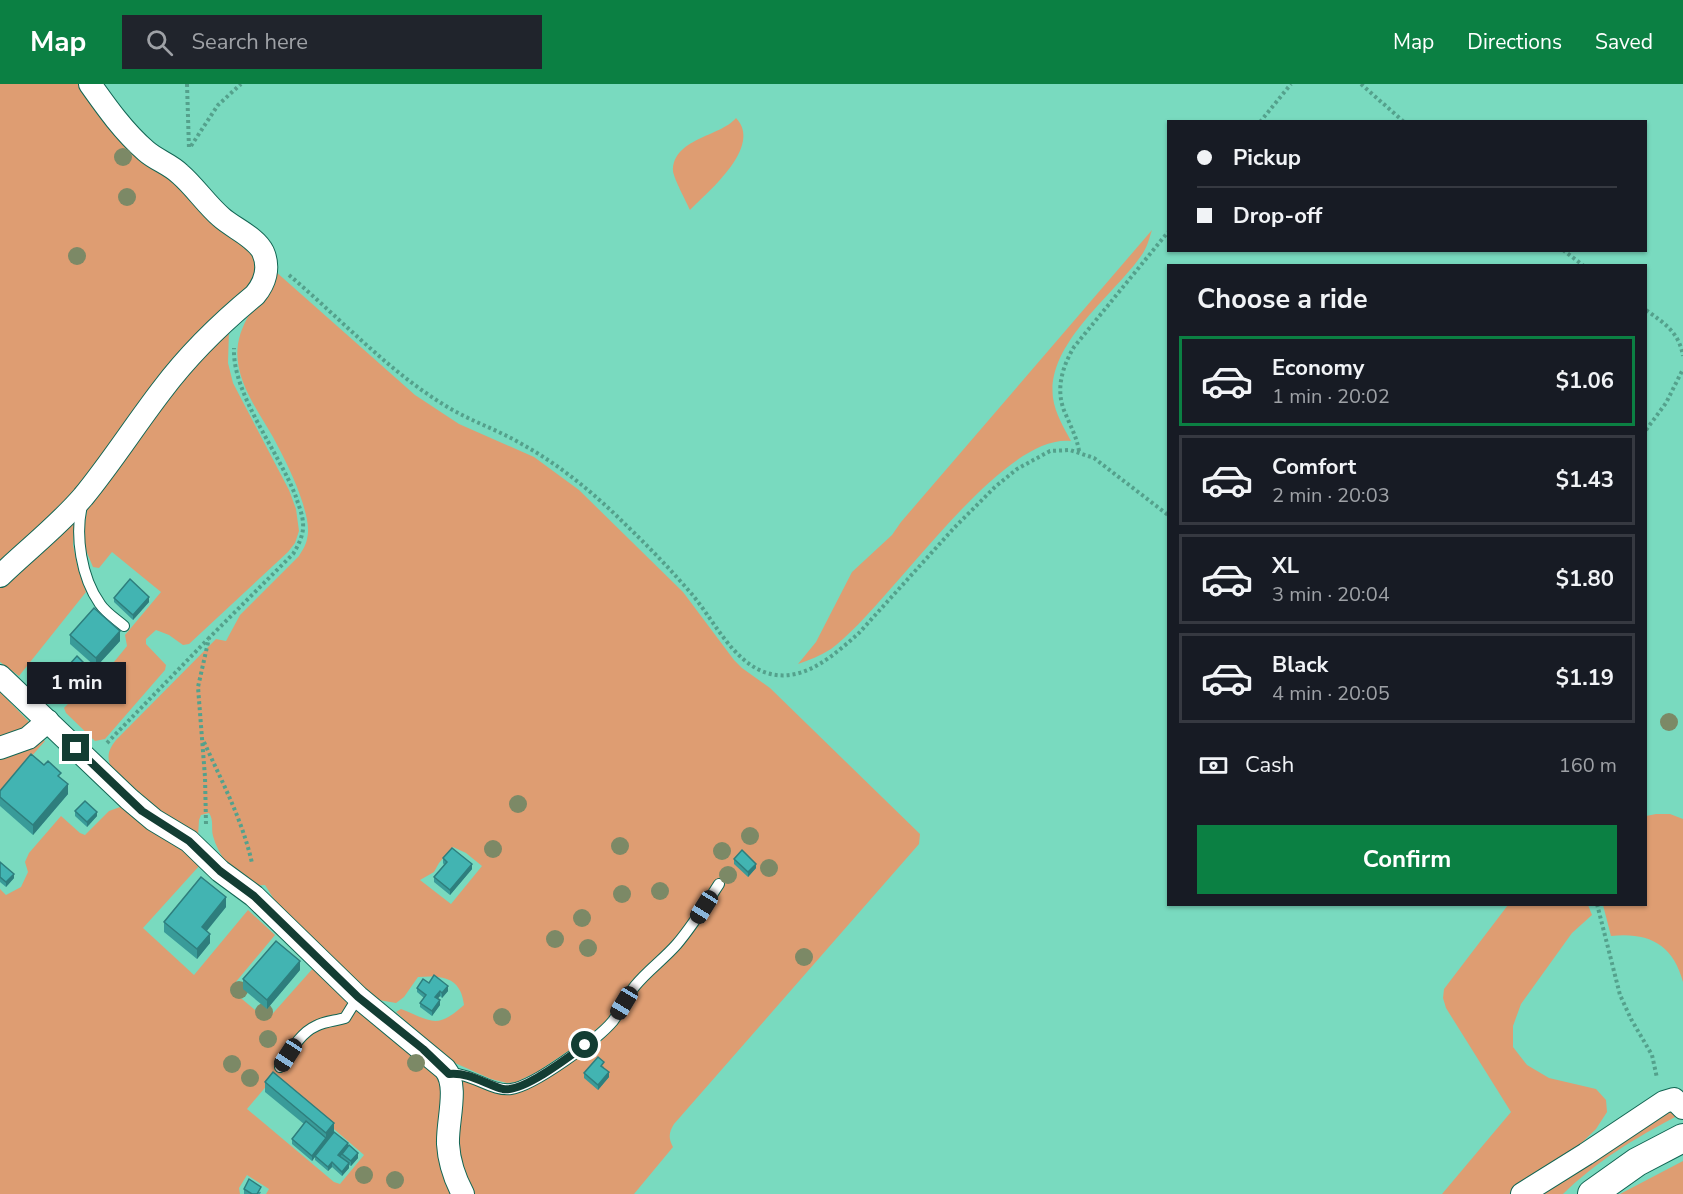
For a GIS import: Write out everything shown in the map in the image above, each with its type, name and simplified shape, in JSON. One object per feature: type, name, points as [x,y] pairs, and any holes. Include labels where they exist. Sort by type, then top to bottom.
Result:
[{"type":"street","points":[[0,576],[47,534],[84,495],[188,358],[259,290],[266,274],[264,254],[258,245],[212,209],[188,181],[172,167],[154,157],[137,143],[117,122],[90,84]]},
{"type":"street","points":[[0,676],[142,811],[189,841],[220,871],[254,896],[358,997],[432,1056],[449,1074],[452,1091],[448,1126],[449,1156],[463,1194]]},
{"type":"street","points":[[0,748],[34,735],[48,721]]},
{"type":"street","points":[[1522,1194],[1657,1106],[1676,1104]]},
{"type":"street","points":[[1592,1194],[1637,1162],[1681,1139]]},
{"type":"lane","points":[[84,495],[79,528],[86,575],[101,605],[124,626]]},
{"type":"lane","points":[[449,1074],[465,1075],[501,1088],[511,1089],[535,1079],[576,1052],[610,1023],[633,988],[677,944],[719,884]]},
{"type":"lane","points":[[280,1067],[295,1044],[309,1030],[328,1021],[345,1018],[358,997]]},
{"type":"path","points":[[187,84],[188,181]]},
{"type":"path","points":[[189,147],[218,105],[241,84]]},
{"type":"path","points":[[1262,120],[1290,84]]},
{"type":"path","points":[[1361,84],[1402,120]]},
{"type":"path","points":[[1079,451],[1060,398],[1064,366],[1074,347],[1167,233]]},
{"type":"path","points":[[1566,252],[1581,264]]},
{"type":"path","points":[[264,254],[404,378],[447,407],[518,441],[547,458],[582,485],[661,559],[709,616],[737,654],[766,673],[792,675],[811,668],[831,656],[858,633],[954,528],[1009,474],[1035,457],[1050,451],[1063,449],[1079,451],[1102,462],[1167,514]]},
{"type":"path","points":[[1647,311],[1675,333],[1681,342],[1683,356]]},
{"type":"path","points":[[91,762],[293,554],[301,540],[303,527],[301,512],[291,485],[237,379],[234,341]]},
{"type":"path","points":[[1647,429],[1666,403],[1683,369]]},
{"type":"path","points":[[200,850],[206,832],[198,687],[209,638]]},
{"type":"path","points":[[202,738],[228,790],[246,839],[252,864],[254,896]]},
{"type":"path","points":[[1598,906],[1620,995],[1652,1055],[1658,1078],[1676,1104]]},
{"type":"shaded area","points":[[0,84],[81,84],[165,171],[203,215],[253,255],[257,261],[258,277],[93,474],[0,564]]},
{"type":"shaded area","points":[[736,118],[743,129],[743,142],[738,154],[720,180],[690,210],[674,175],[675,160],[689,145],[719,130]]},
{"type":"shaded area","points":[[1152,230],[1141,256],[1084,322],[1070,340],[1060,359],[1054,378],[1053,398],[1058,415],[1071,441],[1042,446],[1011,464],[979,492],[946,526],[855,627],[831,649],[798,664],[816,642],[852,572],[892,535]]},
{"type":"shaded area","points":[[275,271],[415,395],[459,424],[534,457],[579,490],[683,592],[734,660],[770,688],[920,834],[919,844],[674,1124],[670,1135],[673,1147],[634,1194],[471,1194],[458,1164],[460,1081],[464,1080],[512,1094],[526,1089],[601,1041],[619,1022],[636,998],[625,990],[607,1020],[583,1041],[537,1072],[516,1082],[507,1083],[491,1079],[446,1059],[396,1012],[401,1009],[434,1021],[447,1018],[464,1005],[459,989],[454,983],[442,978],[418,977],[404,997],[396,1003],[379,1000],[364,991],[282,912],[265,885],[248,886],[232,869],[222,857],[215,843],[209,813],[201,815],[198,836],[155,813],[111,767],[109,753],[116,740],[216,639],[226,641],[240,615],[299,556],[304,548],[308,530],[303,504],[285,461],[248,393],[237,357],[240,334]],"holes":[[[453,847],[466,853],[482,866],[451,904],[420,880],[434,872]]]},
{"type":"shaded area","points":[[229,330],[228,363],[233,383],[289,490],[296,509],[299,531],[295,543],[288,552],[189,644],[183,645],[169,635],[156,630],[146,639],[146,644],[166,665],[165,670],[105,739],[95,741],[66,713],[64,708],[89,682],[105,673],[127,646],[125,635],[161,592],[112,552],[99,568],[93,567],[85,548],[84,529],[88,505],[170,389]]},
{"type":"shaded area","points":[[75,517],[73,545],[86,592],[19,676],[0,662],[0,585]]},
{"type":"shaded area","points":[[0,692],[34,727],[0,743]]},
{"type":"shaded area","points":[[41,738],[45,741],[0,792],[0,755]]},
{"type":"shaded area","points":[[123,806],[162,833],[200,865],[143,928],[194,975],[248,910],[275,935],[230,989],[267,1020],[315,966],[434,1071],[442,1082],[457,1194],[266,1194],[269,1189],[247,1175],[239,1188],[240,1194],[0,1194],[0,889],[6,895],[21,887],[28,872],[25,862],[29,853],[61,816],[85,835],[109,811]],"holes":[[[274,1077],[364,1155],[340,1184],[334,1182],[247,1109]]]},
{"type":"shaded area","points":[[1670,814],[1683,819],[1683,982],[1673,958],[1657,943],[1636,936],[1611,936],[1603,906],[1647,906],[1647,816]]},
{"type":"shaded area","points":[[1507,906],[1588,906],[1592,915],[1572,933],[1521,1004],[1513,1026],[1513,1047],[1527,1065],[1549,1078],[1596,1089],[1606,1100],[1607,1112],[1596,1129],[1565,1159],[1509,1194],[1442,1194],[1511,1112],[1446,1008],[1443,998],[1444,989]]},
{"type":"shaded area","points":[[1668,1108],[1677,1116],[1617,1151],[1563,1194],[1533,1194]]},
{"type":"shaded area","points":[[1683,1161],[1683,1194],[1620,1194]]},
{"type":"building","points":[[130,579],[149,597],[133,615],[114,598]]},
{"type":"building","points":[[94,608],[120,631],[96,658],[70,635]]},
{"type":"building","points":[[77,656],[89,668],[81,678],[68,666]]},
{"type":"building","points":[[31,754],[44,765],[48,761],[61,773],[58,776],[68,784],[33,825],[0,797],[0,791]]},
{"type":"building","points":[[85,801],[97,812],[87,822],[75,811]]},
{"type":"building","points":[[452,848],[472,864],[450,890],[434,877],[447,862],[443,858]]},
{"type":"building","points":[[742,850],[756,864],[748,872],[734,859]]},
{"type":"building","points":[[0,862],[14,874],[6,882],[0,877]]},
{"type":"building","points":[[201,877],[226,897],[202,927],[210,934],[197,949],[164,922]]},
{"type":"building","points":[[276,941],[300,961],[267,1000],[243,979]]},
{"type":"building","points":[[434,975],[448,986],[435,997],[440,1000],[432,1011],[420,1003],[426,995],[417,988],[423,979],[429,983]]},
{"type":"building","points":[[598,1057],[604,1062],[601,1066],[609,1072],[598,1085],[584,1073]]},
{"type":"building","points":[[273,1072],[334,1123],[326,1133],[265,1082]]},
{"type":"building","points":[[306,1121],[326,1138],[312,1156],[292,1139]]},
{"type":"building","points":[[334,1132],[348,1143],[338,1155],[349,1163],[342,1172],[332,1162],[328,1167],[315,1156]]},
{"type":"building","points":[[349,1145],[358,1153],[351,1161],[342,1154]]},
{"type":"building","points":[[249,1179],[261,1187],[257,1194],[244,1189]]},
{"type":"route","points":[[76,748],[142,811],[189,841],[234,883],[254,896],[358,997],[440,1063],[449,1074],[465,1075],[507,1090],[517,1088],[535,1079],[585,1045]]}]
